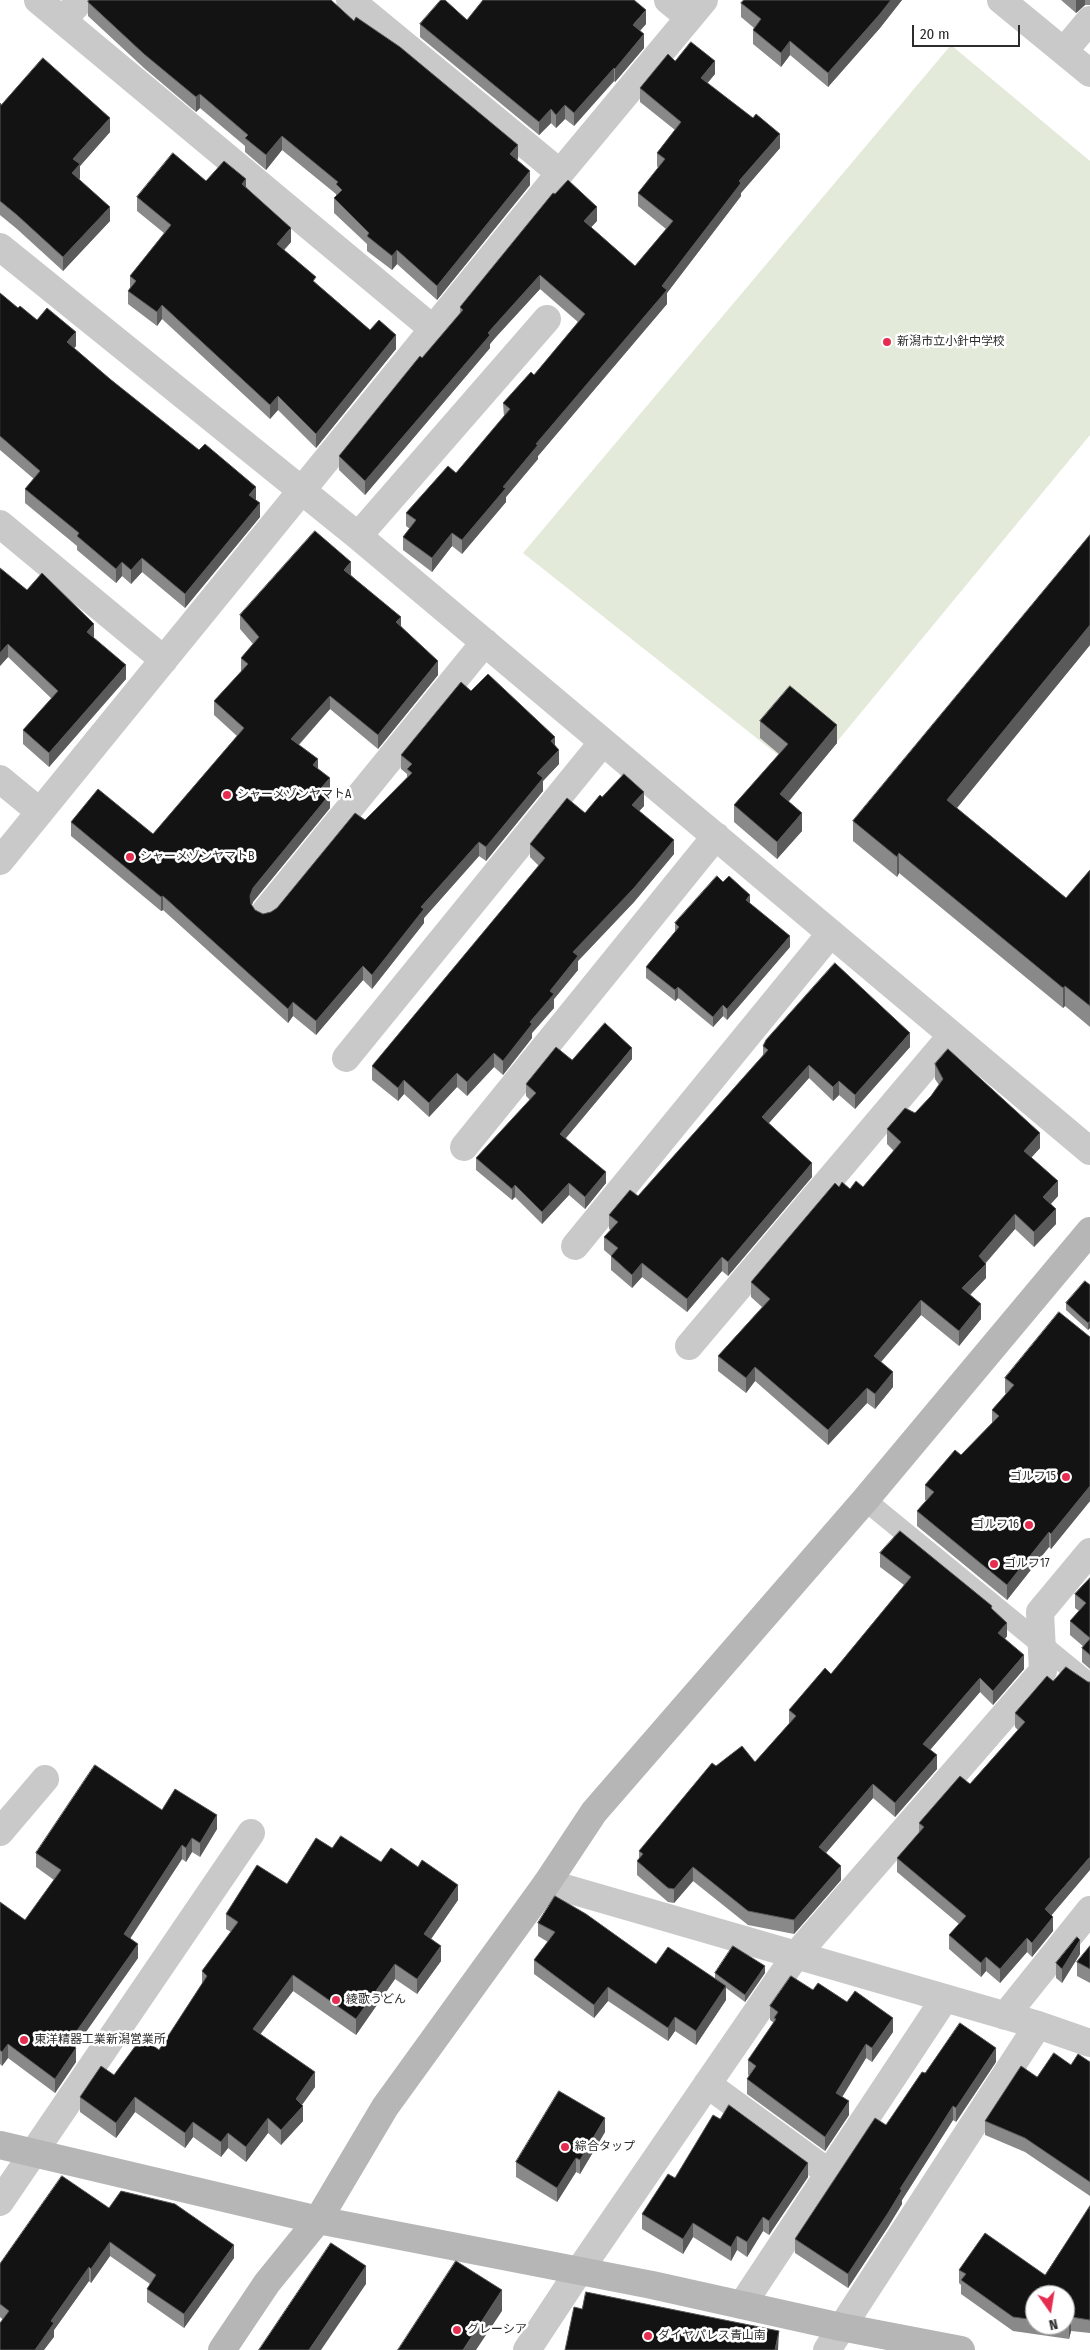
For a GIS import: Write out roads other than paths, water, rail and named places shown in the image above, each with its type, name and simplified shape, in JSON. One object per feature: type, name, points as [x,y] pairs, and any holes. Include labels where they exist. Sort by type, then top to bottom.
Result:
[{"type":"street","points":[[38,0],[72,10],[434,329]]},
{"type":"street","points":[[350,0],[560,173]]},
{"type":"street","points":[[0,861],[560,173],[697,9],[668,0]]},
{"type":"street","points":[[1001,0],[1090,73]]},
{"type":"street","points":[[1064,52],[1090,20]]},
{"type":"street","points":[[0,248],[358,536],[1090,1151]]},
{"type":"street","points":[[358,536],[547,319]]},
{"type":"street","points":[[0,524],[164,660]]},
{"type":"street","points":[[265,912],[485,642]]},
{"type":"street","points":[[346,1058],[603,742]]},
{"type":"street","points":[[0,779],[40,812]]},
{"type":"street","points":[[464,1147],[716,836]]},
{"type":"street","points":[[575,1246],[831,933]]},
{"type":"street","points":[[689,1346],[952,1036]]},
{"type":"street","points":[[222,2350],[267,2283],[318,2220],[385,2107],[548,1883],[594,1812],[865,1500],[1090,1232]]},
{"type":"street","points":[[527,2350],[796,1955],[1043,1671],[1040,1612],[1090,1552]]},
{"type":"street","points":[[0,1832],[45,1778]]},
{"type":"street","points":[[0,2202],[251,1833]]},
{"type":"street","points":[[548,1883],[1038,2025],[1090,2043]]},
{"type":"street","points":[[1005,2016],[1090,1910]]},
{"type":"street","points":[[742,2305],[944,1998]]},
{"type":"street","points":[[827,2350],[1038,2025]]},
{"type":"street","points":[[707,2084],[829,2172]]},
{"type":"street","points":[[0,2145],[318,2220],[579,2271],[961,2350]]},
{"type":"lane","points":[[865,1500],[1090,1684]]},
{"type":"place","name":"新潟市立小針中学校","points":[[887,342]]},
{"type":"place","name":"シャーメゾンヤマトA","points":[[227,795]]},
{"type":"place","name":"シャーメゾンヤマトB","points":[[130,857]]},
{"type":"place","name":"ゴルフ15","points":[[1066,1477]]},
{"type":"place","name":"ゴルフ16","points":[[1029,1525]]},
{"type":"place","name":"ゴルフ17","points":[[994,1564]]},
{"type":"place","name":"綾歌うどん","points":[[336,2000]]},
{"type":"place","name":"東洋精器工業新潟営業所","points":[[24,2040]]},
{"type":"place","name":"綜合タップ","points":[[565,2147]]},
{"type":"place","name":"グレーシア","points":[[457,2330]]},
{"type":"place","name":"ダイヤパレス青山南","points":[[648,2336]]}]
